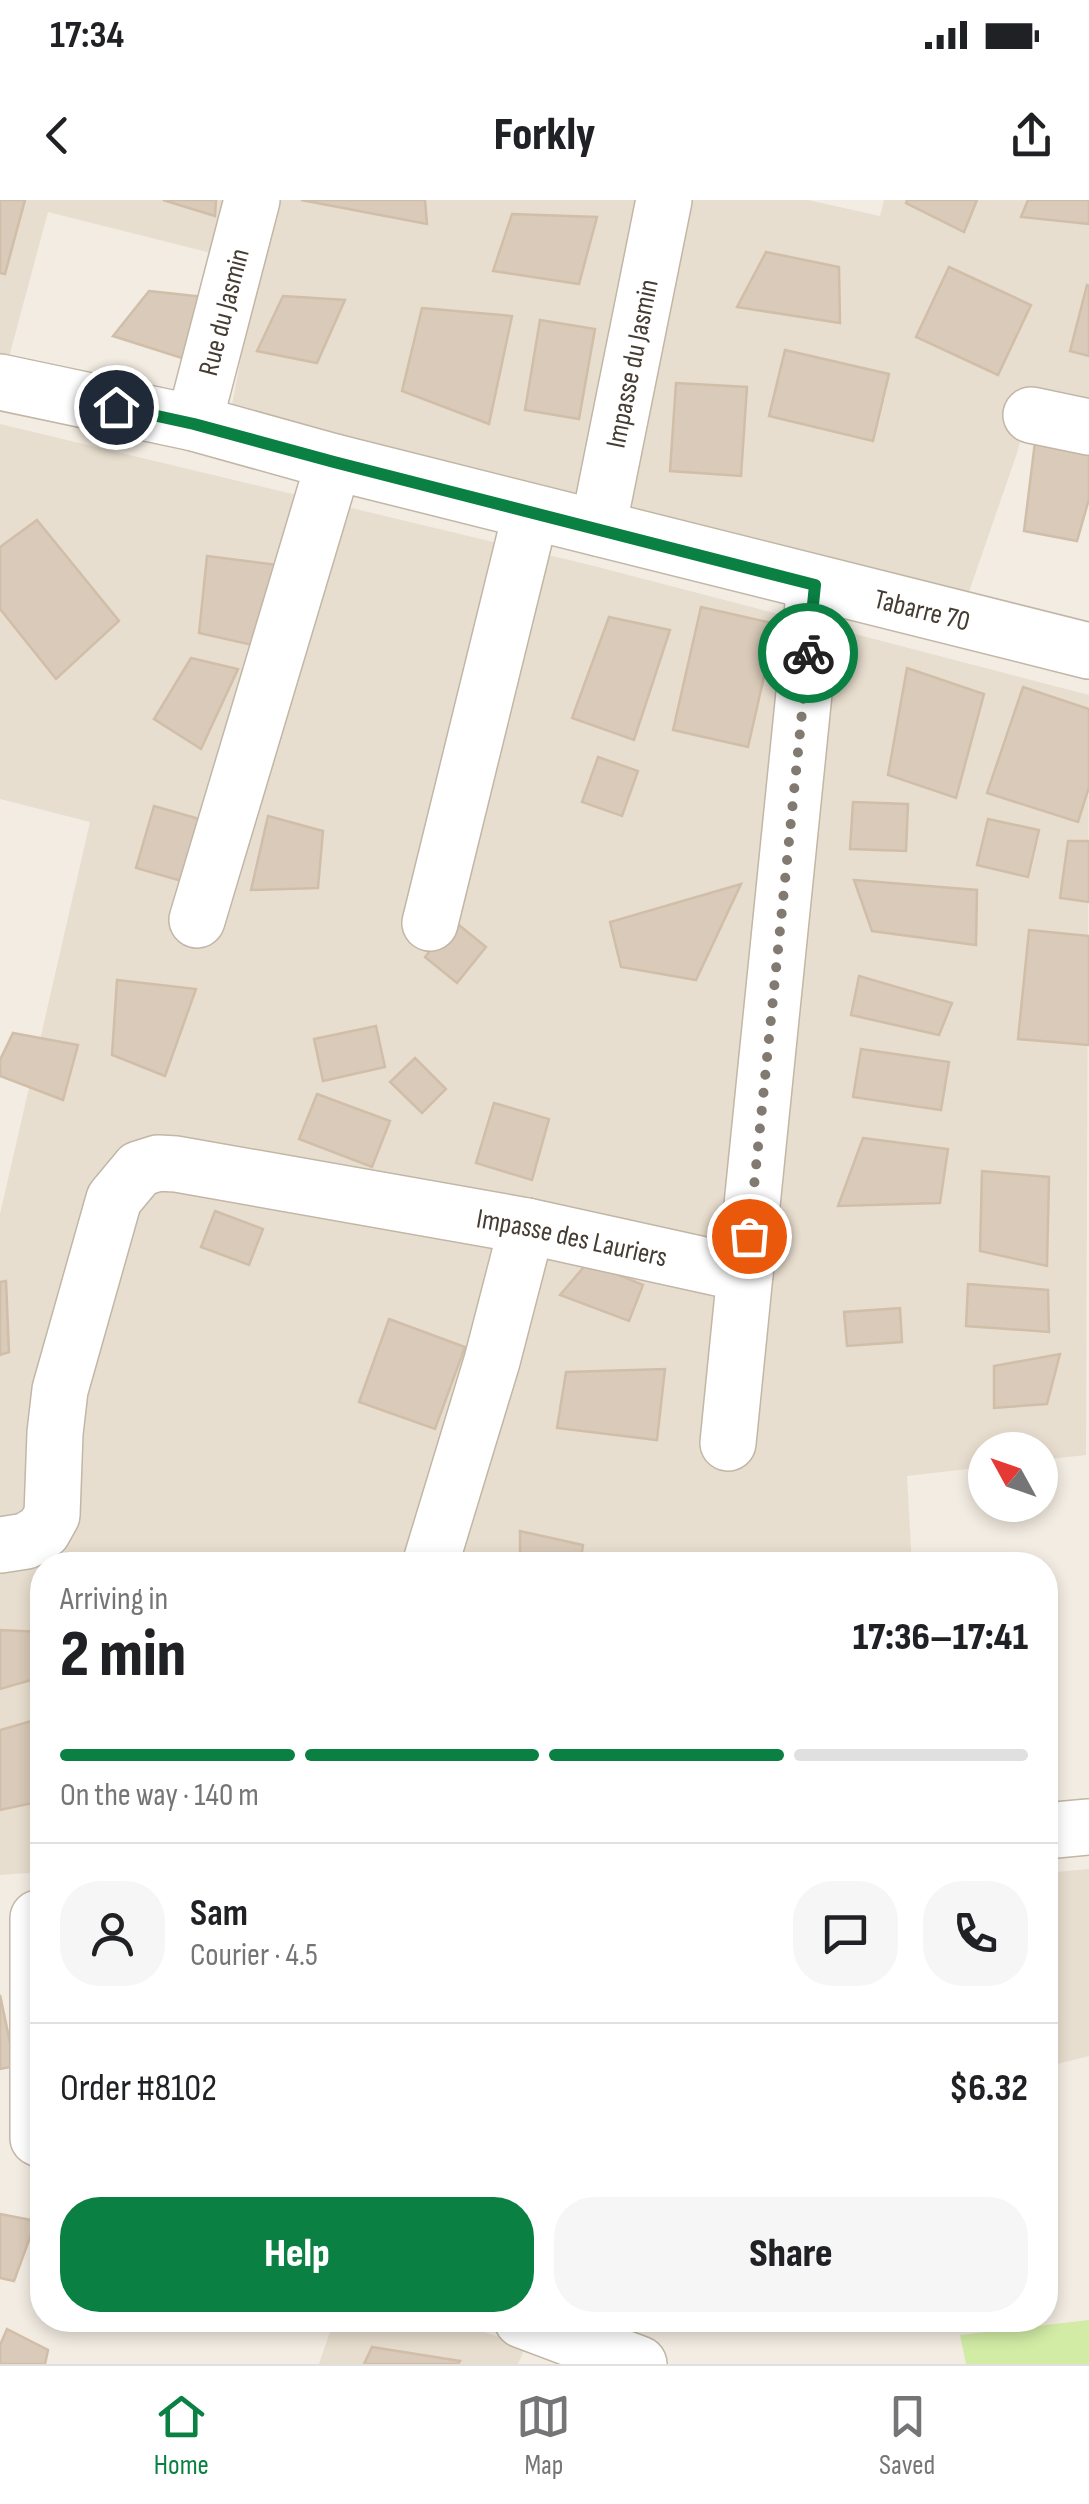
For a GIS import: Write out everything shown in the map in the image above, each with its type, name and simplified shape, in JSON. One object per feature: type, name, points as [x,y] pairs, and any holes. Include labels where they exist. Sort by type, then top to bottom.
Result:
[{"type":"street","name":"Rue du Jasmin","points":[[194,424],[252,200]]},
{"type":"street","name":"Impasse du Jasmin","points":[[598,528],[664,200]]},
{"type":"street","name":"Tabarre 70","points":[[0,382],[194,424],[815,585],[1089,651]]},
{"type":"street","points":[[1031,414],[1089,426]]},
{"type":"street","points":[[197,920],[334,462]]},
{"type":"street","points":[[430,923],[531,512]]},
{"type":"street","points":[[728,1442],[815,585]]},
{"type":"street","name":"Impasse des Lauriers","points":[[0,1545],[26,1541],[43,1531],[52,1515],[54,1433],[60,1390],[114,1199],[139,1169],[158,1163],[176,1164],[527,1226],[745,1274]]},
{"type":"street","points":[[434,1552],[492,1361],[527,1226]]},
{"type":"street","points":[[1058,1830],[1089,1827]]},
{"type":"street","points":[[27,1919],[30,1979]]},
{"type":"street","points":[[554,2332],[639,2364]]},
{"type":"shaded area","points":[[0,200],[808,200],[880,216],[884,200],[1089,200],[1089,404],[1033,394],[969,592],[231,410],[259,265],[48,212],[8,361],[0,359]]},
{"type":"shaded area","points":[[0,424],[590,565],[1089,695],[1086,1455],[1058,1458],[1058,1432],[968,1432],[968,1469],[907,1476],[911,1552],[30,1552],[30,1873],[0,1875],[0,1214],[90,822],[0,799]]},
{"type":"shaded area","points":[[1089,1869],[1089,2056],[1058,2064],[1058,1872]]},
{"type":"shaded area","points":[[330,2332],[484,2332],[526,2346],[518,2364],[319,2364]]},
{"type":"green space","points":[[1089,2320],[1089,2364],[966,2364],[960,2335],[1058,2332],[1058,2324]]},
{"type":"building","points":[[0,200],[25,200],[5,274],[0,273]]},
{"type":"building","points":[[163,200],[216,200],[215,216]]},
{"type":"building","points":[[301,200],[425,200],[427,224]]},
{"type":"building","points":[[977,200],[964,232],[906,203]]},
{"type":"building","points":[[1028,200],[1089,200],[1089,224],[1021,217]]},
{"type":"building","points":[[512,214],[597,217],[579,284],[493,271]]},
{"type":"building","points":[[766,252],[839,267],[840,323],[737,307]]},
{"type":"building","points":[[949,267],[1031,305],[998,375],[916,337]]},
{"type":"building","points":[[1089,286],[1089,356],[1070,351]]},
{"type":"building","points":[[149,291],[214,298],[188,360],[113,336]]},
{"type":"building","points":[[283,296],[345,300],[317,363],[257,351]]},
{"type":"building","points":[[422,308],[512,316],[489,424],[402,391]]},
{"type":"building","points":[[540,320],[595,329],[579,419],[525,410]]},
{"type":"building","points":[[785,350],[889,374],[873,441],[769,416]]},
{"type":"building","points":[[676,383],[747,387],[741,476],[670,471]]},
{"type":"building","points":[[1036,434],[1089,447],[1089,499],[1077,541],[1024,531]]},
{"type":"building","points":[[37,520],[119,621],[56,679],[0,609],[0,547]]},
{"type":"building","points":[[207,556],[286,566],[257,646],[199,633]]},
{"type":"building","points":[[701,607],[776,624],[748,747],[673,730]]},
{"type":"building","points":[[609,617],[670,630],[634,740],[572,718]]},
{"type":"building","points":[[191,658],[238,669],[201,749],[154,719]]},
{"type":"building","points":[[907,668],[984,694],[956,798],[888,775]]},
{"type":"building","points":[[1023,687],[1089,709],[1089,787],[1078,822],[987,793]]},
{"type":"building","points":[[598,757],[638,771],[622,816],[582,802]]},
{"type":"building","points":[[853,802],[908,804],[906,851],[850,849]]},
{"type":"building","points":[[154,806],[210,822],[192,884],[136,868]]},
{"type":"building","points":[[268,816],[323,831],[318,888],[251,890]]},
{"type":"building","points":[[988,819],[1039,830],[1028,877],[977,865]]},
{"type":"building","points":[[1068,841],[1089,841],[1089,902],[1060,898]]},
{"type":"building","points":[[854,880],[977,890],[976,945],[872,931]]},
{"type":"building","points":[[741,884],[696,980],[621,967],[610,922]]},
{"type":"building","points":[[454,921],[486,947],[457,983],[425,957]]},
{"type":"building","points":[[1029,930],[1089,936],[1089,1045],[1018,1039]]},
{"type":"building","points":[[859,976],[952,1003],[939,1035],[851,1015]]},
{"type":"building","points":[[117,980],[196,989],[165,1076],[112,1055]]},
{"type":"building","points":[[376,1026],[385,1067],[323,1081],[314,1039]]},
{"type":"building","points":[[13,1033],[78,1045],[63,1100],[0,1076],[0,1060]]},
{"type":"building","points":[[861,1049],[949,1062],[941,1110],[853,1097]]},
{"type":"building","points":[[415,1058],[446,1089],[422,1113],[390,1082]]},
{"type":"building","points":[[317,1094],[390,1121],[372,1167],[299,1139]]},
{"type":"building","points":[[494,1103],[549,1119],[532,1180],[476,1163]]},
{"type":"building","points":[[863,1138],[948,1149],[940,1203],[838,1206]]},
{"type":"building","points":[[982,1171],[1049,1177],[1047,1266],[980,1251]]},
{"type":"building","points":[[215,1211],[263,1229],[249,1265],[201,1247]]},
{"type":"building","points":[[588,1262],[643,1285],[629,1321],[560,1295]]},
{"type":"building","points":[[6,1281],[9,1352],[0,1355],[0,1282]]},
{"type":"building","points":[[968,1284],[1048,1290],[1049,1332],[966,1326]]},
{"type":"building","points":[[900,1308],[902,1342],[847,1346],[844,1312]]},
{"type":"building","points":[[389,1319],[465,1347],[435,1429],[359,1402]]},
{"type":"building","points":[[1060,1354],[1047,1404],[994,1408],[994,1366]]},
{"type":"building","points":[[665,1369],[657,1440],[557,1428],[566,1372]]},
{"type":"building","points":[[520,1531],[583,1545],[582,1552],[520,1552]]},
{"type":"building","points":[[0,1630],[30,1631],[30,1680],[0,1689]]},
{"type":"building","points":[[30,1721],[30,1804],[0,1810],[0,1730]]},
{"type":"building","points":[[0,1995],[15,2066],[0,2069]]},
{"type":"building","points":[[0,2214],[30,2220],[30,2237],[14,2281],[0,2278]]},
{"type":"building","points":[[7,2329],[48,2350],[45,2364],[0,2364],[0,2345]]},
{"type":"building","points":[[372,2347],[460,2361],[364,2364]]},
{"type":"way so far","points":[[749,1236],[808,653]]},
{"type":"route","points":[[116,407],[815,585],[808,653]]}]
